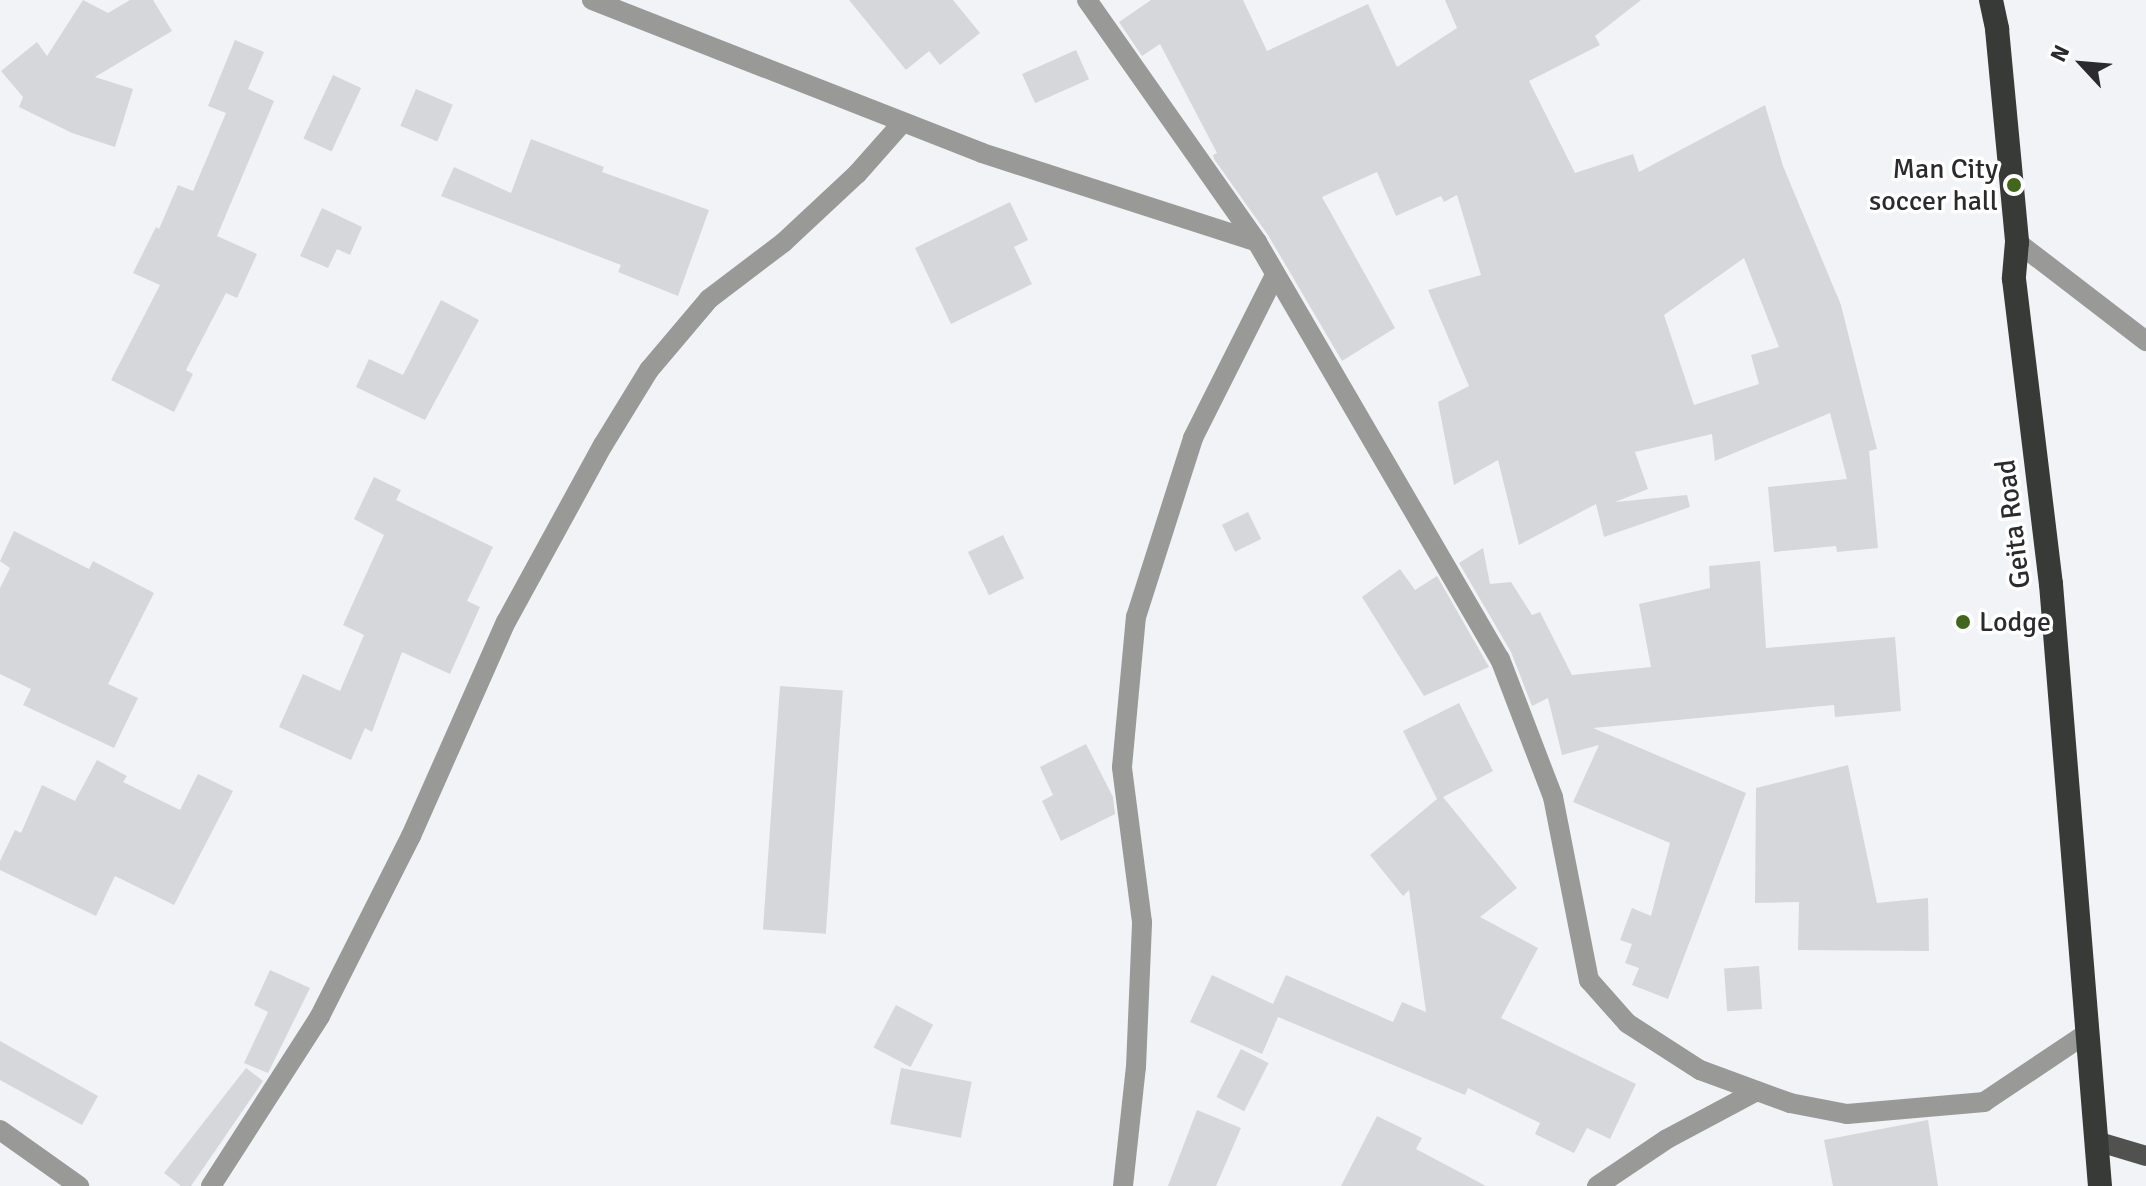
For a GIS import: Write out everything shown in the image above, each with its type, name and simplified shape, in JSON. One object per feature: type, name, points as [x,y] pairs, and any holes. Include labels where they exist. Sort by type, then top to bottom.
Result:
[{"type":"highway","name":"Geita Road","points":[[1991,0],[1997,29],[2017,242],[2014,279],[2051,584],[2100,1186]]},
{"type":"main road","points":[[2096,1141],[2146,1156]]},
{"type":"street","points":[[592,0],[982,153],[1257,242]]},
{"type":"street","points":[[1087,0],[1257,242],[1500,659],[1553,797],[1589,980],[1627,1023],[1700,1070],[1790,1103],[1847,1114],[1984,1102],[2087,1033]]},
{"type":"street","points":[[211,1186],[320,1016],[411,836],[506,622],[603,445],[649,370],[709,299],[784,242],[857,174],[903,122]]},
{"type":"street","points":[[2017,242],[2146,341]]},
{"type":"street","points":[[1123,1186],[1136,1067],[1142,922],[1122,767],[1136,617],[1193,438],[1275,275]]},
{"type":"street","points":[[1597,1186],[1667,1139],[1757,1091]]},
{"type":"street","points":[[0,1130],[68,1183]]},
{"type":"building","points":[[83,0],[108,13],[130,0],[153,0],[172,31],[95,77],[133,89],[115,147],[72,133],[19,107],[23,97],[1,71],[37,42],[47,56]]},
{"type":"building","points":[[849,0],[953,0],[980,33],[940,65],[929,51],[906,70]]},
{"type":"building","points":[[1151,0],[1243,0],[1267,51],[1368,4],[1397,67],[1457,28],[1445,0],[1641,0],[1595,36],[1600,45],[1529,81],[1575,173],[1633,154],[1639,172],[1765,105],[1783,166],[1841,305],[1877,449],[1869,451],[1878,548],[1837,552],[1836,546],[1774,552],[1768,487],[1847,479],[1830,413],[1715,461],[1712,434],[1635,452],[1648,489],[1615,502],[1687,495],[1690,507],[1604,537],[1596,504],[1519,545],[1498,460],[1454,485],[1438,402],[1469,386],[1428,290],[1481,275],[1457,195],[1444,202],[1441,196],[1396,216],[1377,172],[1322,197],[1395,328],[1342,361],[1268,235],[1214,159],[1213,155],[1217,153],[1160,44],[1142,56],[1119,22]],"holes":[[[1744,258],[1779,347],[1751,355],[1759,384],[1694,405],[1664,315]]]},
{"type":"building","points":[[235,40],[264,52],[248,89],[274,101],[217,236],[257,254],[237,298],[226,293],[186,370],[193,374],[174,412],[111,380],[160,285],[133,273],[156,227],[159,229],[178,185],[193,191],[226,113],[208,106]]},
{"type":"building","points":[[1076,50],[1089,79],[1035,103],[1022,74]]},
{"type":"building","points":[[333,75],[361,88],[332,152],[303,138]]},
{"type":"building","points":[[416,89],[453,105],[437,141],[400,126]]},
{"type":"building","points":[[531,139],[604,167],[602,172],[709,210],[678,296],[618,272],[621,265],[441,196],[454,167],[511,193]]},
{"type":"building","points":[[1010,202],[1028,240],[1014,247],[1032,284],[951,324],[915,248]]},
{"type":"building","points":[[322,208],[362,227],[350,255],[337,249],[328,268],[300,256]]},
{"type":"building","points":[[441,300],[479,320],[425,420],[356,387],[369,359],[403,375]]},
{"type":"building","points":[[374,477],[401,490],[396,500],[493,547],[467,601],[480,607],[450,674],[402,652],[372,732],[365,728],[351,760],[279,727],[303,674],[340,691],[364,635],[343,625],[384,535],[354,519]]},
{"type":"building","points":[[1248,512],[1261,539],[1235,552],[1222,525]]},
{"type":"building","points":[[14,531],[89,569],[93,561],[154,593],[108,684],[138,698],[114,748],[23,705],[31,689],[0,674],[0,588],[10,568],[0,561]]},
{"type":"building","points":[[1003,535],[1024,578],[989,595],[968,552]]},
{"type":"building","points":[[1483,548],[1490,584],[1511,582],[1532,615],[1540,612],[1572,675],[1651,667],[1639,604],[1710,588],[1709,566],[1760,561],[1766,648],[1895,637],[1901,711],[1835,717],[1834,705],[1593,728],[1746,793],[1668,999],[1632,985],[1639,968],[1625,963],[1632,944],[1620,940],[1632,908],[1651,916],[1670,843],[1573,802],[1599,745],[1562,755],[1548,698],[1532,706],[1511,652],[1459,563]]},
{"type":"building","points":[[1400,569],[1415,590],[1437,576],[1489,667],[1424,696],[1362,597]]},
{"type":"building","points":[[780,686],[843,690],[826,934],[763,929]]},
{"type":"building","points":[[1459,703],[1493,771],[1443,797],[1517,888],[1480,917],[1538,948],[1501,1018],[1636,1084],[1610,1139],[1587,1128],[1574,1153],[1535,1134],[1540,1123],[1468,1088],[1465,1095],[1278,1017],[1262,1054],[1190,1022],[1212,975],[1273,1004],[1286,975],[1393,1022],[1402,1002],[1426,1012],[1409,890],[1403,896],[1370,855],[1437,799],[1403,731]]},
{"type":"building","points":[[1086,744],[1113,797],[1115,814],[1061,841],[1042,801],[1053,795],[1040,767]]},
{"type":"building","points":[[97,760],[127,776],[123,782],[180,810],[198,774],[233,791],[174,905],[115,876],[96,916],[0,870],[0,861],[15,830],[21,833],[42,785],[75,801]]},
{"type":"building","points":[[1848,765],[1877,903],[1928,898],[1929,951],[1798,950],[1799,902],[1755,903],[1756,788]]},
{"type":"building","points":[[1759,966],[1762,1009],[1727,1011],[1724,968]]},
{"type":"building","points":[[270,970],[310,988],[268,1073],[244,1063],[268,1012],[254,1005]]},
{"type":"building","points":[[896,1005],[933,1025],[911,1067],[873,1047]]},
{"type":"building","points":[[0,1041],[98,1096],[82,1125],[0,1080]]},
{"type":"building","points":[[1241,1049],[1269,1063],[1244,1111],[1216,1097]]},
{"type":"building","points":[[246,1068],[263,1081],[191,1186],[181,1186],[164,1173]]},
{"type":"building","points":[[901,1068],[972,1082],[961,1138],[890,1124]]},
{"type":"building","points":[[1197,1110],[1241,1128],[1216,1186],[1168,1186]]},
{"type":"building","points":[[1377,1116],[1422,1138],[1416,1149],[1486,1186],[1341,1186]]},
{"type":"building","points":[[1928,1120],[1938,1186],[1833,1186],[1824,1140]]},
{"type":"place","name":"Man City soccer hall","points":[[2014,185]]},
{"type":"place","name":"Lodge","points":[[1963,622]]}]
